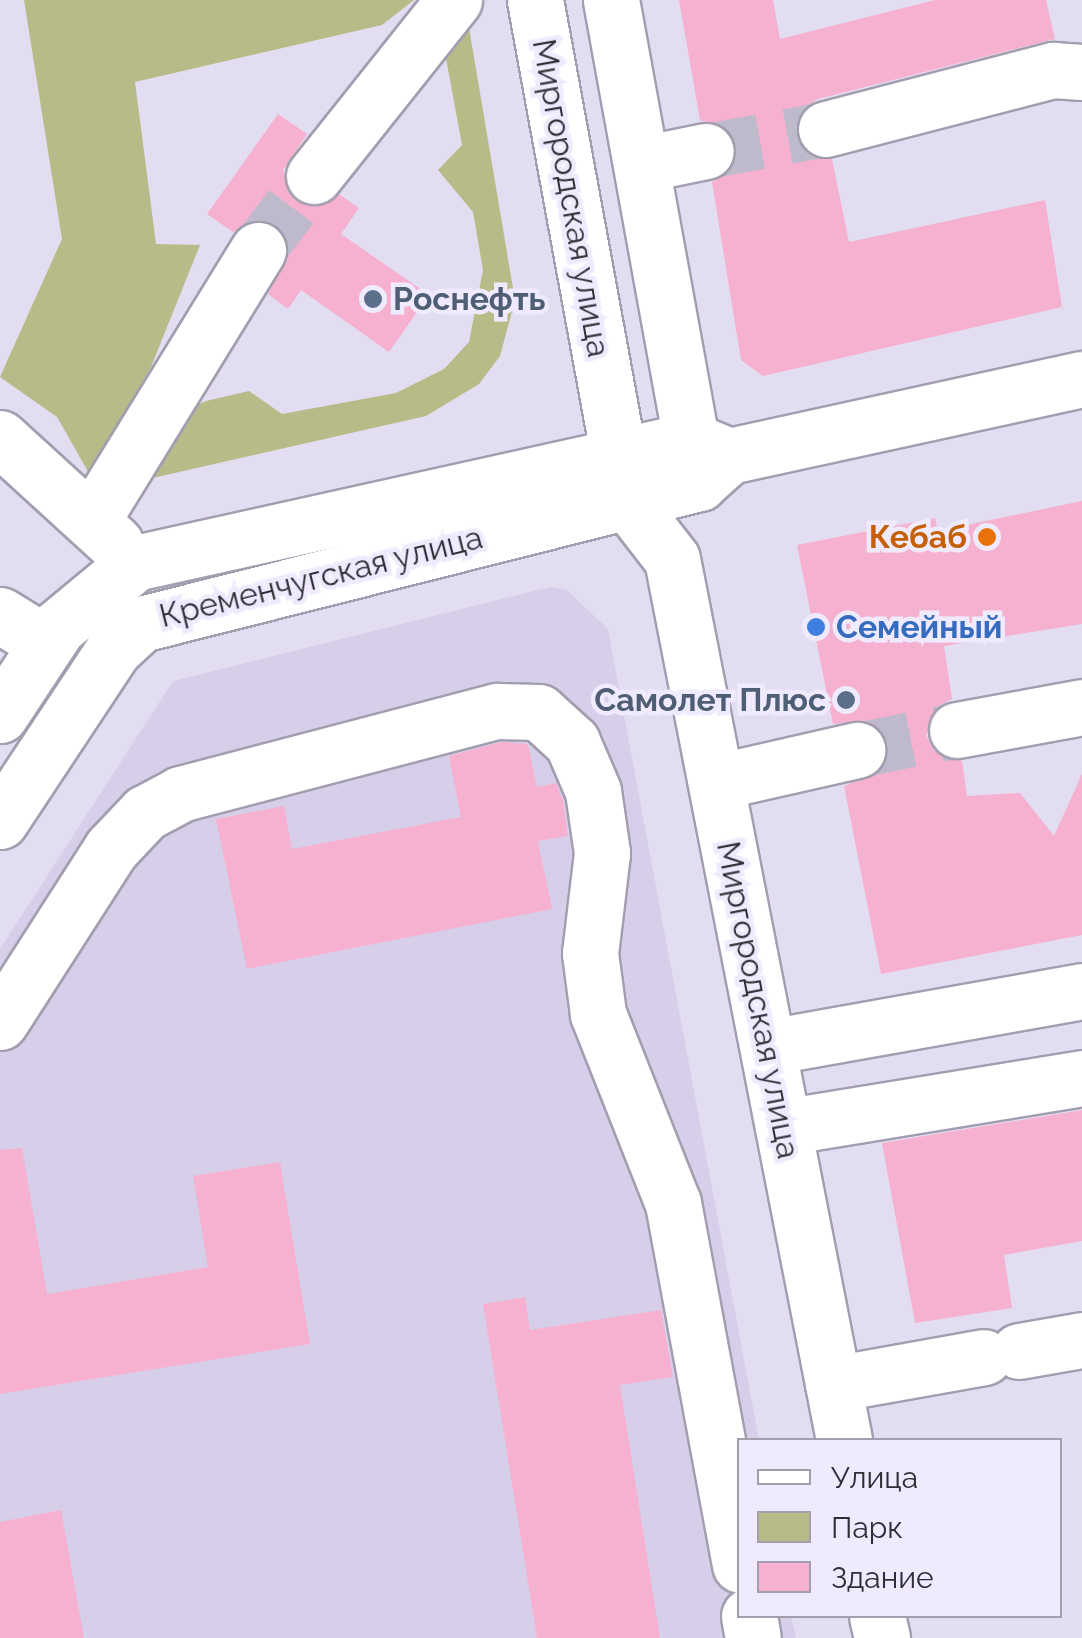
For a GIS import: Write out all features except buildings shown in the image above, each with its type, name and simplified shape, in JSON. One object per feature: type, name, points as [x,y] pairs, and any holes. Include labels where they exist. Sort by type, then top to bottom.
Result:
[{"type":"street","points":[[314,176],[454,0]]},
{"type":"street","name":"Миргородская улица","points":[[535,0],[623,479],[672,559],[844,1438]]},
{"type":"street","points":[[610,0],[706,459],[672,559]]},
{"type":"street","points":[[826,130],[1053,70],[1082,72]]},
{"type":"street","points":[[642,164],[706,151]]},
{"type":"street","points":[[92,520],[258,250]]},
{"type":"street","name":"Кременчугская улица","points":[[0,821],[113,650],[141,624],[623,479],[1082,380]]},
{"type":"street","points":[[0,438],[136,563]]},
{"type":"street","name":"Кременчугская улица","points":[[0,715],[46,644],[98,585],[136,563],[623,479]]},
{"type":"street","points":[[0,614],[46,644]]},
{"type":"street","points":[[957,730],[1082,707]]},
{"type":"street","points":[[0,1022],[111,848],[145,813],[180,794],[497,711],[540,712],[572,742],[592,791],[602,853],[590,953],[598,1014],[672,1203],[737,1548]]},
{"type":"street","points":[[716,782],[857,750]]},
{"type":"street","points":[[768,1047],[1082,991]]},
{"type":"street","points":[[783,1127],[1082,1078]]},
{"type":"street","points":[[832,1384],[1082,1340]]},
{"type":"shaded area","points":[[550,587],[567,590],[608,629],[759,1438],[737,1438],[737,1618],[791,1618],[796,1638],[0,1638],[0,949],[173,681]]},
{"type":"green space","points":[[24,0],[414,0],[382,25],[135,82],[156,244],[200,245],[151,367],[90,475],[57,417],[0,377],[62,239]]},
{"type":"green space","points":[[466,10],[515,300],[500,356],[479,384],[426,416],[135,482],[183,412],[206,401],[249,391],[282,414],[396,393],[444,369],[469,342],[483,270],[473,212],[438,170],[462,145],[445,53]]},
{"type":"tunnel","points":[[706,151],[826,129]]},
{"type":"tunnel","points":[[258,250],[314,176]]},
{"type":"tunnel","points":[[857,750],[957,730]]},
{"type":"place","name":"Роснефть","points":[[373,299]]},
{"type":"place","name":"Кебаб","points":[[987,537]]},
{"type":"place","name":"Семейный","points":[[816,627]]},
{"type":"place","name":"Самолет Плюс","points":[[846,700]]}]
